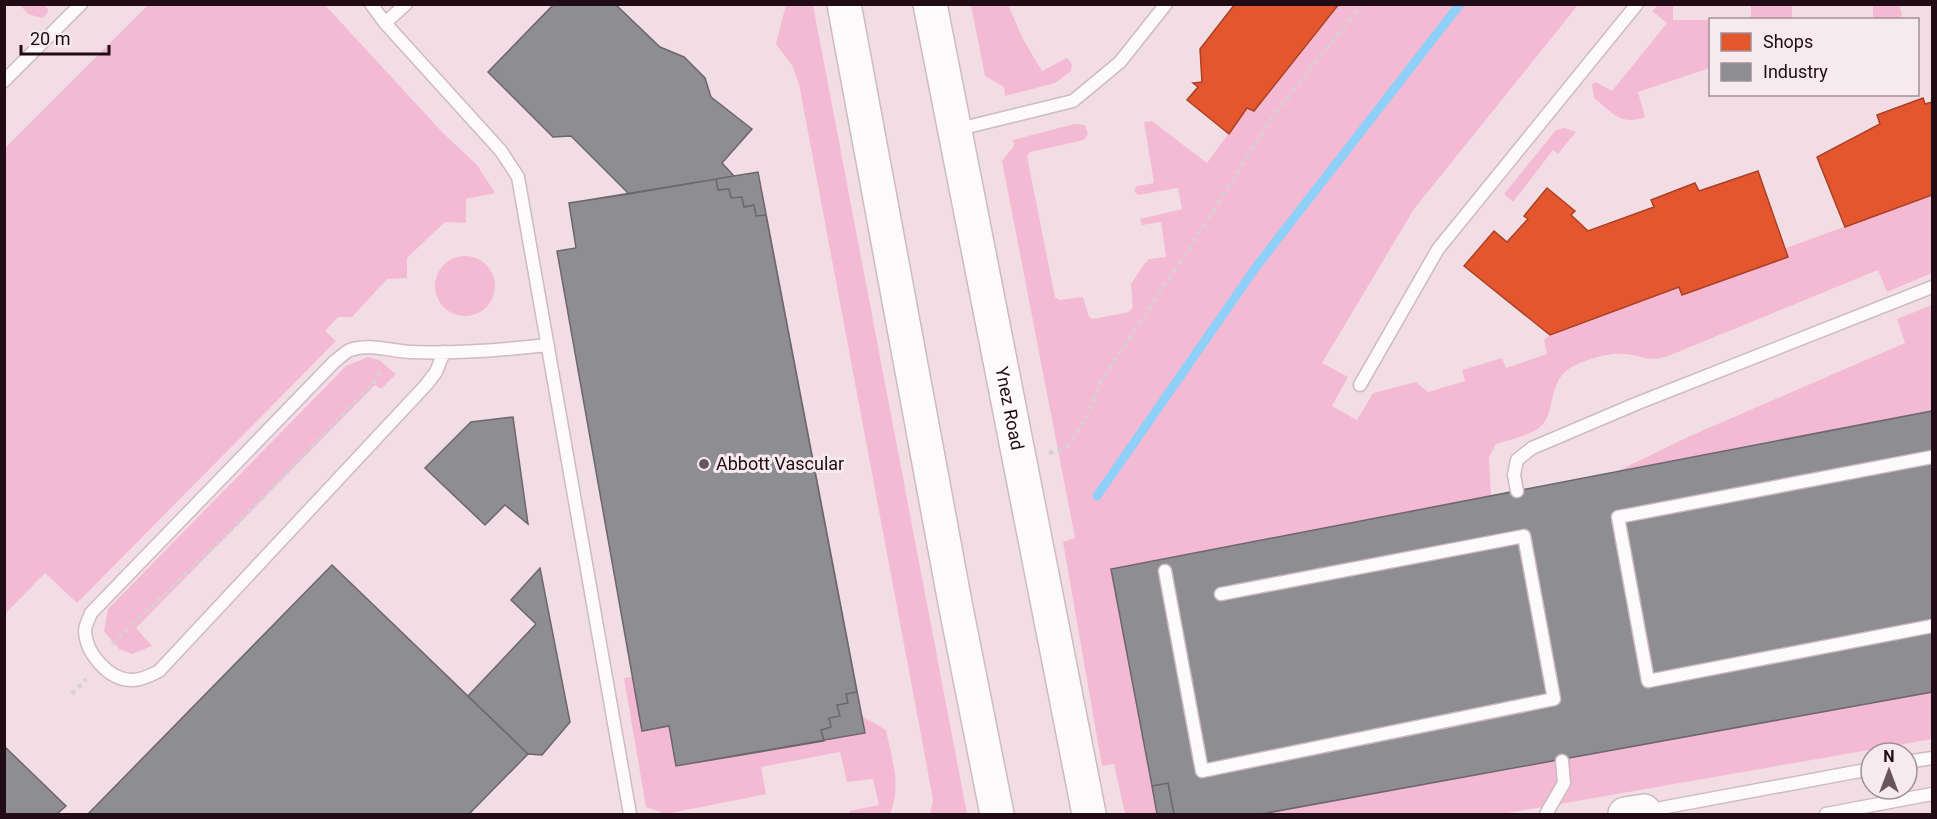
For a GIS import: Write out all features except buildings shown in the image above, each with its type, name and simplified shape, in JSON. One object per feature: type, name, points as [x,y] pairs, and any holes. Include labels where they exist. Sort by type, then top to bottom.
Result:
[{"type":"main road","points":[[844,4],[954,596],[998,814]]},
{"type":"main road","name":"Ynez Road","points":[[930,4],[1089,814]]},
{"type":"lane","points":[[4,81],[81,4]]},
{"type":"lane","points":[[371,4],[501,151],[518,177],[630,814]]},
{"type":"lane","points":[[386,23],[406,4]]},
{"type":"lane","points":[[954,130],[1076,99],[1120,62],[1166,4]]},
{"type":"lane","points":[[1360,385],[1438,249],[1637,4]]},
{"type":"lane","points":[[1517,491],[1514,475],[1517,460],[1532,448],[1660,394],[1932,287]]},
{"type":"lane","points":[[444,352],[436,372],[426,385],[159,671],[147,677],[125,680],[118,678],[101,664],[87,642],[85,628],[91,613],[336,361],[350,350],[370,347],[387,350],[478,352],[548,345]]},
{"type":"lane","points":[[1932,457],[1618,517],[1648,681],[1932,626]]},
{"type":"lane","points":[[1165,571],[1202,771],[1554,699],[1524,536],[1221,594]]},
{"type":"lane","points":[[1546,814],[1564,783],[1562,761]]},
{"type":"lane","points":[[1638,813],[1859,771]]},
{"type":"lane","points":[[1826,814],[1932,795]]},
{"type":"path","points":[[1019,462],[1066,448],[1090,413],[1100,383],[1202,229],[1272,116],[1362,4]]},
{"type":"path","points":[[72,694],[101,664],[113,642],[226,535],[376,380],[387,350]]},
{"type":"shaded area","points":[[20,5],[44,5],[48,9],[47,14],[42,18],[28,14]]},
{"type":"shaded area","points":[[148,5],[325,5],[443,133],[477,165],[495,193],[466,199],[466,223],[445,222],[407,258],[407,278],[387,279],[352,317],[338,317],[325,331],[336,341],[77,603],[45,573],[5,614],[5,148]]},
{"type":"shaded area","points":[[786,5],[813,5],[967,814],[930,814],[933,800],[799,84],[792,65],[776,44]]},
{"type":"shaded area","points":[[971,5],[1008,5],[1023,39],[1042,71],[1067,58],[1072,64],[1071,71],[1055,83],[1005,96],[1004,87],[985,76]]},
{"type":"shaded area","points":[[1339,5],[1578,5],[1414,209],[1322,363],[1348,377],[1332,406],[1357,420],[1373,393],[1416,382],[1428,392],[1465,381],[1462,370],[1502,358],[1506,368],[1547,354],[1544,340],[1550,335],[1679,287],[1682,295],[1788,257],[1786,248],[1932,195],[1932,273],[1887,292],[1878,270],[1668,356],[1650,359],[1611,354],[1575,365],[1562,375],[1557,383],[1543,425],[1527,435],[1496,444],[1489,457],[1491,496],[1111,569],[1157,814],[1125,814],[1114,764],[1102,766],[1063,542],[1075,538],[1002,161],[1014,146],[1013,140],[1074,124],[1085,125],[1088,134],[1084,140],[1030,152],[1027,156],[1055,297],[1059,300],[1083,297],[1089,317],[1093,319],[1129,312],[1133,307],[1131,284],[1145,263],[1149,259],[1166,257],[1161,222],[1142,225],[1140,219],[1182,209],[1178,188],[1138,195],[1134,191],[1137,186],[1154,183],[1144,122],[1152,121],[1207,163],[1247,108],[1254,111]]},
{"type":"shaded area","points":[[1658,5],[1673,5],[1673,20],[1709,20],[1709,68],[1638,92],[1645,117],[1623,119],[1594,98],[1592,84],[1596,82],[1612,91],[1667,23],[1652,11]]},
{"type":"shaded area","points":[[1751,5],[1792,5],[1792,18],[1751,18]]},
{"type":"shaded area","points":[[1873,5],[1899,5],[1902,14],[1900,18],[1873,18]]},
{"type":"shaded area","points":[[1565,128],[1576,132],[1558,154],[1553,150],[1513,202],[1504,194],[1556,130]]},
{"type":"shaded area","points":[[459,256],[471,256],[482,261],[490,269],[495,286],[493,298],[482,311],[471,316],[459,316],[448,311],[440,303],[435,292],[435,280],[440,269],[448,261]]},
{"type":"shaded area","points":[[1932,305],[1932,411],[1618,471],[1690,436],[1905,343],[1897,319]]},
{"type":"shaded area","points":[[368,357],[379,360],[396,374],[381,389],[375,385],[136,628],[152,646],[132,654],[119,649],[104,631],[108,609],[346,366]]},
{"type":"shaded area","points":[[632,677],[642,731],[669,726],[677,766],[865,733],[862,716],[886,730],[896,783],[894,803],[890,814],[850,814],[849,811],[879,805],[873,779],[847,782],[840,752],[761,767],[766,794],[666,814],[646,807],[624,678]]},
{"type":"shaded area","points":[[1932,692],[1932,739],[1919,741],[1859,741],[1859,752],[1502,814],[1261,814]]},
{"type":"waterway","points":[[1097,496],[1256,267],[1460,4]]},
{"type":"place","name":"Abbott Vascular","points":[[704,464]]}]
